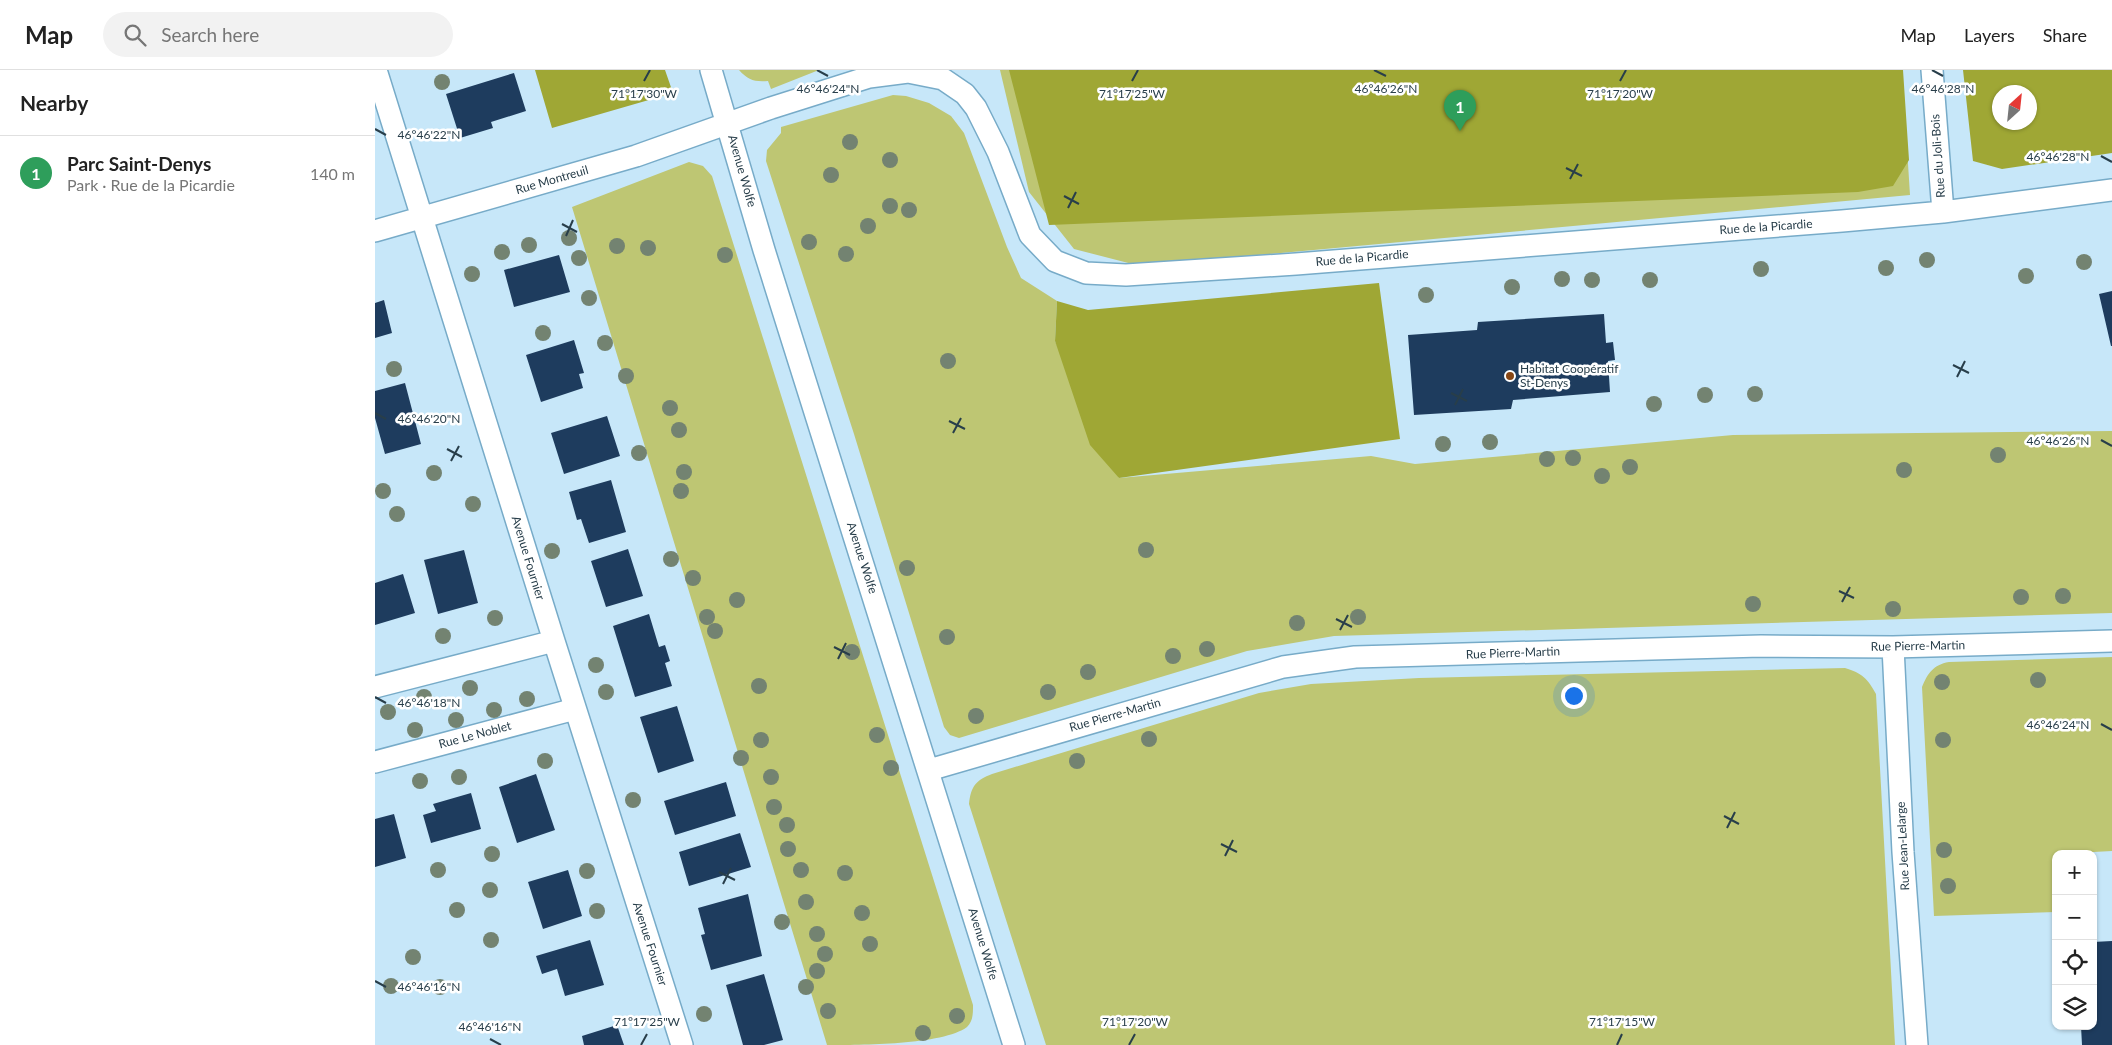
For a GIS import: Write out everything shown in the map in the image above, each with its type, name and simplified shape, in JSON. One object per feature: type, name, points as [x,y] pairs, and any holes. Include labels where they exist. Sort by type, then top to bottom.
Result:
[{"type":"street","name":"Avenue Fournier","points":[[376,70],[553,641],[682,1045]]},
{"type":"street","name":"Avenue Wolfe","points":[[711,70],[764,250],[1014,1045]]},
{"type":"street","name":"Rue du Joli-Bois","points":[[1932,70],[1943,212]]},
{"type":"street","name":"Rue de la Picardie","points":[[728,125],[771,108],[869,77],[908,72],[943,79],[965,94],[976,108],[998,152],[1030,235],[1055,262],[1086,273],[1126,275],[1296,264],[1943,212],[2112,190]]},
{"type":"street","name":"Rue Montreuil","points":[[375,232],[636,156],[728,125]]},
{"type":"street","points":[[375,687],[553,641]]},
{"type":"street","name":"Rue Pierre-Martin","points":[[929,770],[1283,667],[1355,657],[1761,646],[1893,647],[2112,641]]},
{"type":"street","name":"Rue Jean-Lelarge","points":[[1893,647],[1903,852],[1917,1045]]},
{"type":"street","name":"Rue Le Noblet","points":[[375,762],[575,709]]},
{"type":"green space","points":[[535,70],[665,70],[673,93],[552,128]]},
{"type":"green space","points":[[739,70],[819,70],[771,89],[768,81],[752,80]]},
{"type":"green space","points":[[1000,70],[1902,70],[1910,195],[1140,266],[1074,249],[1029,192]]},
{"type":"green space","points":[[1009,70],[1903,70],[1909,160],[1893,186],[1858,192],[1049,225]]},
{"type":"green space","points":[[1963,70],[2112,70],[2112,153],[2002,169],[1973,161]]},
{"type":"green space","points":[[893,95],[906,96],[929,103],[951,116],[964,133],[1007,247],[1021,278],[1057,301],[1055,341],[1119,478],[1371,456],[1415,464],[1733,435],[2112,431],[2112,613],[1334,636],[1247,651],[959,738],[950,735],[944,727],[854,434],[766,161],[767,150],[781,133],[781,127]]},
{"type":"green space","points":[[689,162],[703,166],[712,176],[973,1005],[969,1025],[955,1033],[921,1041],[900,1043],[827,1045],[572,207]]},
{"type":"green space","points":[[1379,283],[1400,439],[1119,478],[1090,445],[1055,341],[1057,301],[1088,310]]},
{"type":"green space","points":[[2112,657],[2112,851],[2052,850],[2052,912],[1934,916],[1922,687],[1929,674],[1935,668],[1949,662]]},
{"type":"green space","points":[[1845,668],[1864,677],[1876,694],[1895,1045],[1046,1045],[969,804],[975,784],[992,774],[1259,693],[1311,684],[1419,678]]},
{"type":"building","points":[[514,73],[526,111],[491,122],[493,128],[460,138],[446,94]]},
{"type":"building","points":[[559,255],[570,292],[514,307],[504,270]]},
{"type":"building","points":[[2112,291],[2112,346],[2111,346],[2099,294]]},
{"type":"building","points":[[384,300],[392,333],[375,338],[375,303]]},
{"type":"building","name":"Habitat Coopératif St-Denys","points":[[1604,314],[1606,343],[1613,342],[1615,360],[1608,361],[1610,392],[1513,400],[1511,409],[1414,415],[1408,335],[1477,330],[1478,322]]},
{"type":"building","points":[[574,340],[584,373],[579,374],[583,388],[541,402],[526,355]]},
{"type":"building","points":[[405,383],[421,444],[385,454],[375,418],[375,391]]},
{"type":"building","points":[[607,416],[620,456],[564,474],[551,433]]},
{"type":"building","points":[[611,480],[626,532],[589,543],[581,519],[577,520],[569,492]]},
{"type":"building","points":[[628,549],[643,596],[606,607],[591,561]]},
{"type":"building","points":[[464,550],[478,603],[438,614],[424,560]]},
{"type":"building","points":[[403,574],[415,613],[375,625],[375,583]]},
{"type":"building","points":[[649,614],[659,647],[665,645],[670,661],[665,663],[672,686],[635,697],[613,626]]},
{"type":"building","points":[[677,706],[694,761],[658,773],[640,717]]},
{"type":"building","points":[[536,774],[555,830],[517,843],[499,787]]},
{"type":"building","points":[[726,782],[736,816],[675,835],[664,801]]},
{"type":"building","points":[[471,793],[481,829],[431,843],[423,815],[436,811],[433,804]]},
{"type":"building","points":[[394,814],[406,858],[375,867],[375,819]]},
{"type":"building","points":[[740,833],[751,867],[689,886],[679,852]]},
{"type":"building","points":[[568,870],[582,916],[543,929],[528,882]]},
{"type":"building","points":[[748,894],[762,956],[711,970],[701,935],[705,934],[698,908]]},
{"type":"building","points":[[590,940],[604,985],[565,996],[557,969],[542,974],[536,956]]},
{"type":"building","points":[[2112,941],[2112,1045],[2082,1045],[2081,1030],[2097,1030],[2097,942]]},
{"type":"building","points":[[764,974],[783,1040],[764,1045],[743,1045],[726,985]]},
{"type":"building","points":[[617,1025],[624,1045],[584,1045],[582,1036]]},
{"type":"place","name":"Parc Saint-Denys","points":[[1460,131]]},
{"type":"place","name":"Habitat Coopératif St-Denys","points":[[1510,376]]}]
